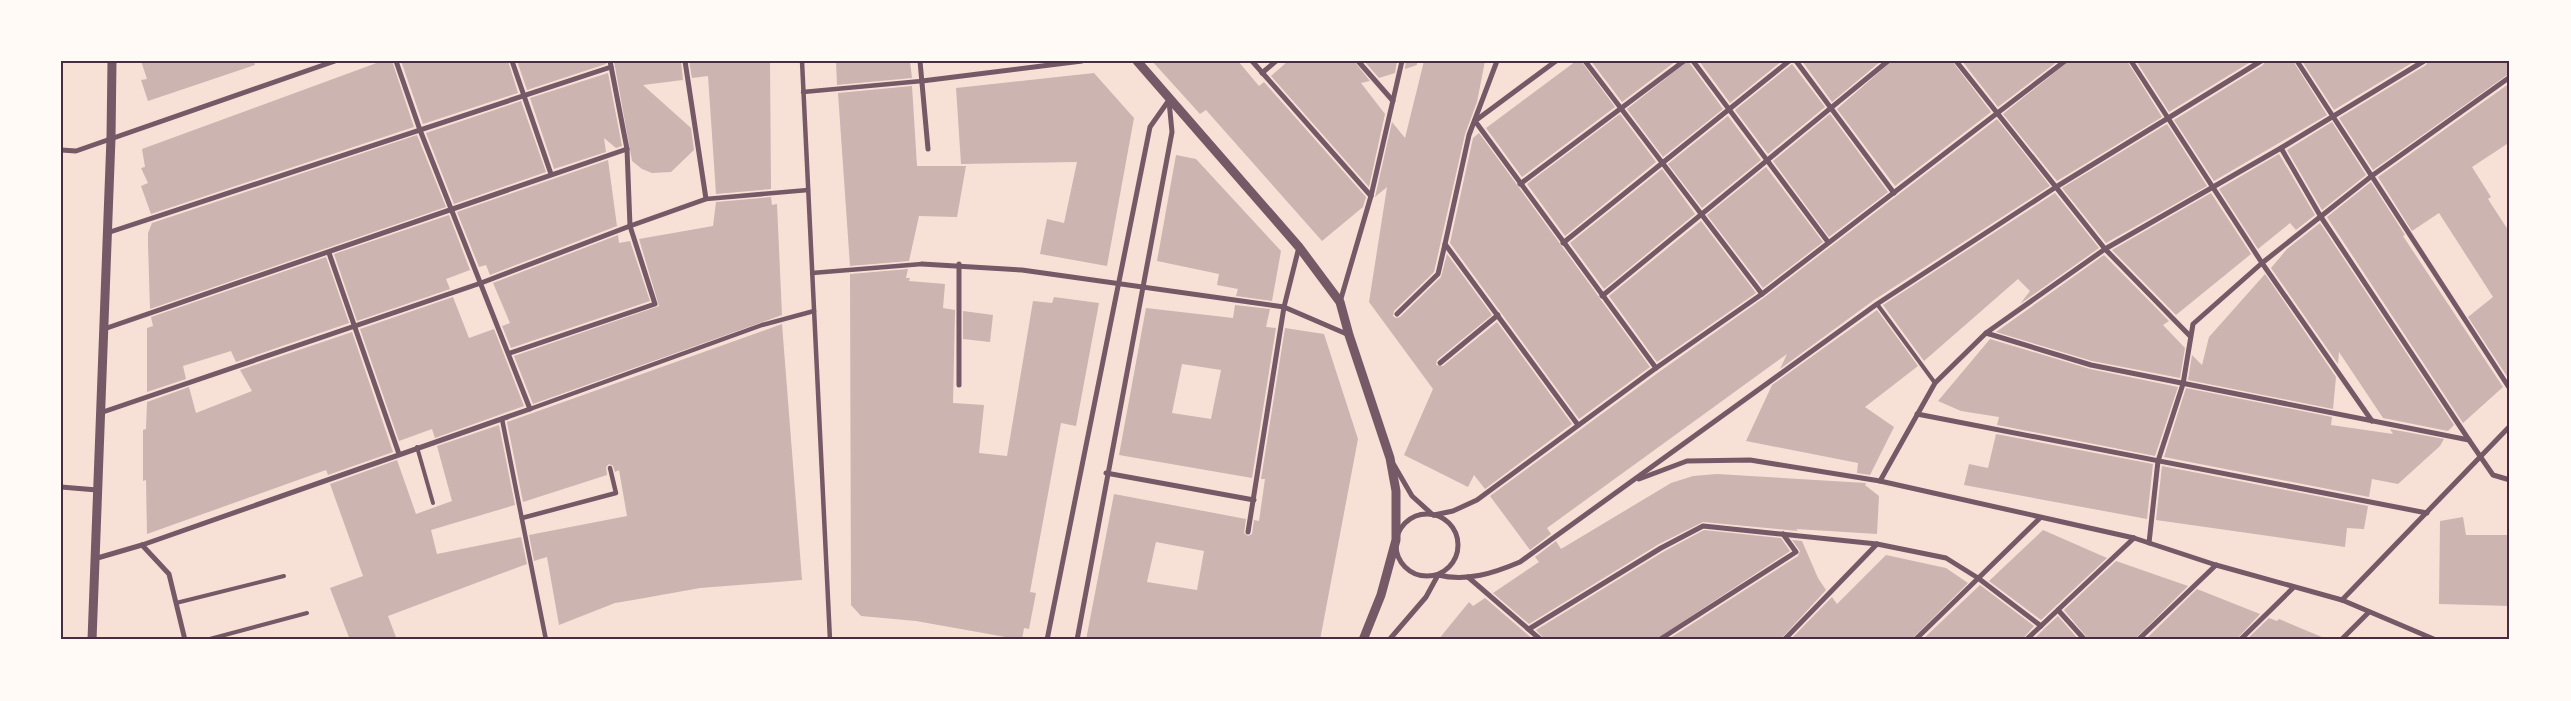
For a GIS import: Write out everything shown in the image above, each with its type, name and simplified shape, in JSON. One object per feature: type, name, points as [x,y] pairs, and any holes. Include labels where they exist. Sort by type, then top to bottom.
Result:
[{"type":"street","points":[[92,640],[111,138],[112,61]]},
{"type":"street","points":[[61,150],[76,151],[335,61]]},
{"type":"street","points":[[396,61],[420,130],[510,353],[530,409]]},
{"type":"street","points":[[512,61],[526,96],[551,174]]},
{"type":"street","points":[[685,61],[706,199]]},
{"type":"street","points":[[802,61],[830,640]]},
{"type":"street","points":[[920,61],[928,149]]},
{"type":"street","points":[[803,92],[922,81],[1082,61]]},
{"type":"street","points":[[1137,61],[1299,247],[1340,302],[1348,335],[1390,458],[1396,491],[1396,540],[1399,559],[1411,572],[1429,577],[1438,575],[1451,578],[1496,572],[1520,562],[1877,304],[2056,187],[2261,61]]},
{"type":"street","points":[[1252,61],[1372,196]]},
{"type":"street","points":[[1262,73],[1276,61]]},
{"type":"street","points":[[1358,61],[1393,101]]},
{"type":"street","points":[[1340,302],[1372,196],[1402,61]]},
{"type":"street","points":[[1397,314],[1438,274],[1469,135],[1497,61]]},
{"type":"street","points":[[1475,121],[1556,61]]},
{"type":"street","points":[[1585,61],[1700,215],[1762,294]]},
{"type":"street","points":[[1520,184],[1684,61]]},
{"type":"street","points":[[1693,61],[1828,242]]},
{"type":"street","points":[[1563,243],[1789,61]]},
{"type":"street","points":[[1796,61],[1894,193]]},
{"type":"street","points":[[1602,296],[1888,61]]},
{"type":"street","points":[[1956,61],[2105,249],[2190,336]]},
{"type":"street","points":[[1434,515],[1453,511],[1477,500],[1656,368],[1762,294],[2065,61]]},
{"type":"street","points":[[2131,61],[2262,263],[2372,421]]},
{"type":"street","points":[[2297,61],[2373,175],[2510,389]]},
{"type":"street","points":[[1880,481],[1935,383],[1986,333],[2105,249],[2333,117],[2424,61]]},
{"type":"street","points":[[107,233],[526,96],[611,64],[627,149],[630,226],[655,304],[510,353]]},
{"type":"street","points":[[2149,543],[2158,461],[2183,384],[2193,324],[2262,263],[2373,175],[2510,77]]},
{"type":"street","points":[[1047,640],[1150,127],[1169,100]]},
{"type":"street","points":[[1076,640],[1172,132],[1169,100]]},
{"type":"street","points":[[1475,121],[1656,368]]},
{"type":"street","points":[[2280,148],[2321,217],[2493,475],[2510,480]]},
{"type":"street","points":[[104,329],[627,149]]},
{"type":"street","points":[[100,414],[481,283],[706,199],[808,190]]},
{"type":"street","points":[[1445,244],[1578,425]]},
{"type":"street","points":[[1248,532],[1284,307],[1299,247]]},
{"type":"street","points":[[329,253],[399,454]]},
{"type":"street","points":[[812,273],[922,264],[959,264],[1022,270],[1284,307],[1348,335]]},
{"type":"street","points":[[959,264],[959,385]]},
{"type":"street","points":[[94,559],[142,545],[417,447],[502,419],[753,328],[814,311]]},
{"type":"street","points":[[1440,363],[1498,315]]},
{"type":"street","points":[[1986,333],[2091,365],[2469,440]]},
{"type":"street","points":[[1917,414],[2427,513]]},
{"type":"street","points":[[502,419],[546,640]]},
{"type":"street","points":[[2342,600],[2510,426]]},
{"type":"street","points":[[1390,458],[1412,496],[1434,515]]},
{"type":"street","points":[[1632,482],[1687,461],[1750,460],[1880,481],[2134,538],[2216,565],[2342,600],[2436,640]]},
{"type":"street","points":[[522,518],[616,493],[610,468]]},
{"type":"street","points":[[1106,474],[1254,500]]},
{"type":"street","points":[[61,487],[97,490]]},
{"type":"street","points":[[1363,640],[1381,595],[1396,540],[1406,523],[1424,514],[1443,518],[1451,525],[1458,543],[1454,562],[1438,575],[1426,597],[1389,640]]},
{"type":"street","points":[[1915,640],[2040,518]]},
{"type":"street","points":[[1529,629],[1661,548],[1703,526],[1877,544],[1946,558],[1978,578],[2041,626]]},
{"type":"street","points":[[1659,640],[1796,552],[1783,534]]},
{"type":"street","points":[[2026,640],[2134,538]]},
{"type":"street","points":[[1784,640],[1877,544]]},
{"type":"street","points":[[142,545],[169,574],[185,640]]},
{"type":"street","points":[[2138,640],[2216,565]]},
{"type":"street","points":[[1468,577],[1541,640]]},
{"type":"street","points":[[2240,640],[2294,588]]},
{"type":"street","points":[[2058,610],[2085,640]]},
{"type":"street","points":[[2341,640],[2369,612]]},
{"type":"lane","points":[[1877,304],[1935,383]]},
{"type":"lane","points":[[417,447],[433,503]]},
{"type":"lane","points":[[176,603],[284,576]]},
{"type":"lane","points":[[206,640],[307,613]]},
{"type":"building","points":[[141,61],[254,61],[255,65],[148,101],[141,80],[147,79]]},
{"type":"building","points":[[382,61],[392,61],[414,127],[151,214],[141,186],[148,183],[141,168],[145,167],[142,149]]},
{"type":"building","points":[[401,61],[508,61],[518,93],[423,124]]},
{"type":"building","points":[[517,61],[606,61],[606,64],[527,90]]},
{"type":"building","points":[[614,61],[681,61],[683,80],[643,85],[691,128],[694,150],[671,172],[652,173],[642,169],[632,161]]},
{"type":"building","points":[[689,61],[770,61],[771,189],[716,194],[708,76],[692,78]]},
{"type":"building","points":[[836,61],[910,61],[912,78],[837,85]]},
{"type":"building","points":[[1152,61],[1238,61],[1259,86],[1264,82],[1366,197],[1363,207],[1322,241],[1206,110],[1200,114]]},
{"type":"building","points":[[1288,61],[1354,61],[1370,81],[1361,83],[1385,114],[1369,187],[1271,76]]},
{"type":"building","points":[[1364,61],[1397,61],[1395,73],[1379,78]]},
{"type":"building","points":[[1406,61],[1417,61],[1417,65],[1405,69]]},
{"type":"building","points":[[1424,61],[1485,61],[1477,102],[1465,134],[1434,272],[1394,311],[1393,316],[1396,318],[1400,317],[1441,277],[1447,254],[1492,315],[1437,360],[1436,365],[1443,366],[1497,322],[1572,424],[1485,489],[1474,475],[1468,487],[1404,455],[1433,389],[1369,302],[1387,187],[1375,197],[1392,122],[1405,138]]},
{"type":"building","points":[[1576,61],[1581,61],[1615,107],[1522,177],[1486,128]]},
{"type":"building","points":[[1591,61],[1676,61],[1622,102]]},
{"type":"building","points":[[1688,61],[1723,109],[1663,157],[1627,109]]},
{"type":"building","points":[[1699,61],[1782,61],[1730,103]]},
{"type":"building","points":[[1802,61],[1881,61],[1832,102]]},
{"type":"building","points":[[1892,61],[1952,61],[1991,112],[1895,186],[1837,109]]},
{"type":"building","points":[[1962,61],[2058,61],[1998,107]]},
{"type":"building","points":[[2069,61],[2127,61],[2162,117],[2057,181],[2003,114]]},
{"type":"building","points":[[2136,61],[2252,61],[2169,112]]},
{"type":"building","points":[[2265,61],[2293,61],[2327,115],[2214,181],[2174,120],[2263,65]]},
{"type":"building","points":[[2302,61],[2415,61],[2334,110]]},
{"type":"building","points":[[2428,61],[2510,61],[2510,73],[2373,170],[2339,118],[2426,65]]},
{"type":"building","points":[[1792,64],[1825,107],[1768,154],[1735,110]]},
{"type":"building","points":[[608,73],[622,146],[616,148],[604,138],[606,152],[554,169],[530,98]]},
{"type":"building","points":[[1094,73],[1134,118],[1107,266],[1040,254],[1047,219],[1064,223],[1077,162],[961,164],[956,88]]},
{"type":"building","points":[[2510,83],[2510,142],[2472,167],[2491,197],[2488,199],[2510,233],[2510,381],[2468,317],[2493,297],[2439,213],[2412,231],[2378,177]]},
{"type":"building","points":[[912,86],[917,166],[966,166],[957,217],[919,216],[909,261],[850,266],[838,93]]},
{"type":"building","points":[[521,101],[546,172],[454,204],[426,133]]},
{"type":"building","points":[[1620,114],[1656,162],[1565,236],[1527,184]]},
{"type":"building","points":[[1830,114],[1888,192],[1829,237],[1773,161]]},
{"type":"building","points":[[1728,116],[1761,160],[1702,208],[1668,164]]},
{"type":"building","points":[[1997,119],[2050,186],[1874,300],[1780,369],[1787,354],[1547,528],[1551,534],[1530,550],[1490,496],[1765,297]]},
{"type":"building","points":[[2332,122],[2366,175],[2322,210],[2287,150]]},
{"type":"building","points":[[2167,124],[2207,186],[2106,243],[2062,188]]},
{"type":"building","points":[[1479,133],[1650,367],[1579,419],[1450,243],[1473,138]]},
{"type":"building","points":[[417,135],[446,207],[150,309],[148,233],[152,223]]},
{"type":"building","points":[[2279,154],[2315,215],[2296,230],[2290,223],[2258,249],[2219,189]]},
{"type":"building","points":[[1176,155],[1196,159],[1281,251],[1272,301],[1236,296],[1238,289],[1217,285],[1219,274],[1157,261]]},
{"type":"building","points":[[608,160],[617,226],[490,275],[486,265],[479,267],[457,212]]},
{"type":"building","points":[[1766,167],[1823,242],[1763,288],[1707,215]]},
{"type":"building","points":[[1662,169],[1695,214],[1604,289],[1570,243]]},
{"type":"building","points":[[2371,182],[2405,235],[2403,236],[2503,387],[2463,423],[2327,217]]},
{"type":"building","points":[[2055,193],[2099,248],[2020,304],[2030,291],[2018,279],[1924,361],[1883,305]]},
{"type":"building","points":[[2211,193],[2251,254],[2176,315],[2112,250]]},
{"type":"building","points":[[771,197],[772,205],[777,204],[782,315],[533,404],[514,356],[659,306],[639,239],[713,226],[716,202]]},
{"type":"building","points":[[449,215],[470,270],[446,279],[450,289],[357,321],[334,254]]},
{"type":"building","points":[[1701,221],[1756,293],[1657,362],[1609,296]]},
{"type":"building","points":[[2320,223],[2454,425],[2448,431],[2383,418],[2339,352],[2338,364],[2271,268],[2287,249]]},
{"type":"building","points":[[618,235],[619,243],[630,241],[650,301],[511,348],[502,326],[510,323],[493,283]]},
{"type":"building","points":[[2104,255],[2169,321],[2163,325],[2185,348],[2180,378],[2092,361],[1996,332]]},
{"type":"building","points":[[326,257],[349,323],[236,362],[231,351],[183,366],[186,379],[147,392],[147,328],[153,326],[151,317]]},
{"type":"building","points":[[908,269],[906,278],[910,278],[909,281],[945,284],[943,308],[955,310],[953,403],[984,405],[979,453],[1007,456],[1033,301],[1052,303],[1054,297],[1099,303],[1076,426],[1061,423],[1030,592],[1036,593],[1029,629],[1024,628],[1022,640],[916,621],[861,616],[851,605],[850,274]]},
{"type":"building","points":[[2265,274],[2336,377],[2333,409],[2188,380],[2192,355],[2202,365],[2209,337]]},
{"type":"building","points":[[453,297],[469,338],[494,329],[524,406],[435,438],[432,429],[399,441],[360,329]]},
{"type":"building","points":[[1235,305],[1270,309],[1266,327],[1276,328],[1252,478],[1119,455],[1146,308],[1233,318]],"holes":[[[1182,364],[1221,370],[1211,419],[1172,413]]]},
{"type":"building","points":[[1877,310],[1918,366],[1865,407],[1894,427],[1870,475],[1857,473],[1858,463],[1746,441],[1772,385]]},
{"type":"building","points":[[963,311],[993,315],[990,342],[963,339]]},
{"type":"building","points":[[782,324],[802,580],[700,588],[615,603],[559,625],[547,557],[534,561],[529,535],[627,516],[619,470],[615,472],[613,466],[609,464],[606,467],[607,475],[523,502],[507,422]]},
{"type":"building","points":[[1285,328],[1324,334],[1358,439],[1320,640],[1086,640],[1114,494],[1246,519],[1244,533],[1248,536],[1252,534],[1254,520],[1259,521],[1265,479],[1261,479]],"holes":[[[1156,542],[1204,551],[1197,590],[1147,582]]]},
{"type":"building","points":[[352,332],[393,452],[328,475],[326,470],[147,534],[146,480],[143,481],[143,430],[146,429],[147,402],[189,387],[196,413],[252,391],[240,370]]},
{"type":"building","points":[[1990,339],[2090,369],[2178,387],[2155,456],[1997,425],[1999,417],[1961,411],[1938,401]]},
{"type":"building","points":[[2186,388],[2332,417],[2331,425],[2393,434],[2390,429],[2444,439],[2440,446],[2398,484],[2372,479],[2369,497],[2164,457]]},
{"type":"building","points":[[499,425],[515,505],[431,530],[437,554],[521,537],[527,564],[388,616],[397,640],[350,640],[330,588],[363,576],[330,484],[397,460],[416,514],[452,501],[437,446]]},
{"type":"building","points":[[1996,434],[2153,464],[2147,519],[1964,485],[1969,464],[1988,468]]},
{"type":"building","points":[[2162,466],[2368,506],[2364,529],[2347,528],[2345,547],[2156,520]]},
{"type":"building","points":[[1717,474],[1866,483],[1865,485],[1879,496],[1877,534],[1796,529],[1798,531],[1703,522],[1659,544],[1529,624],[1493,593],[1539,562],[1535,557],[1556,541],[1561,549],[1671,483],[1693,476]]},
{"type":"building","points":[[2463,517],[2466,535],[2510,535],[2510,606],[2439,604],[2440,521]]},
{"type":"building","points":[[1704,530],[1781,538],[1790,551],[1655,640],[1545,640],[1536,630],[1663,552]]},
{"type":"building","points":[[2043,530],[2107,558],[2041,620],[1989,581]]},
{"type":"building","points":[[1792,540],[1802,541],[1818,578],[1826,590],[1780,640],[1667,640],[1798,556],[1800,551]]},
{"type":"building","points":[[1886,555],[1946,568],[1968,583],[1911,640],[1790,640],[1832,597],[1837,604]]},
{"type":"building","points":[[2116,561],[2188,586],[2134,640],[2089,640],[2064,610]]},
{"type":"building","points":[[1980,585],[2034,626],[2022,640],[1922,640]]},
{"type":"building","points":[[2197,589],[2260,614],[2236,640],[2145,640]]},
{"type":"building","points":[[1485,598],[1534,640],[1438,640],[1469,602],[1473,606]]},
{"type":"building","points":[[2058,616],[2079,640],[2033,640],[2044,629]]},
{"type":"building","points":[[2269,618],[2277,621],[2279,619],[2329,640],[2246,640]]}]
